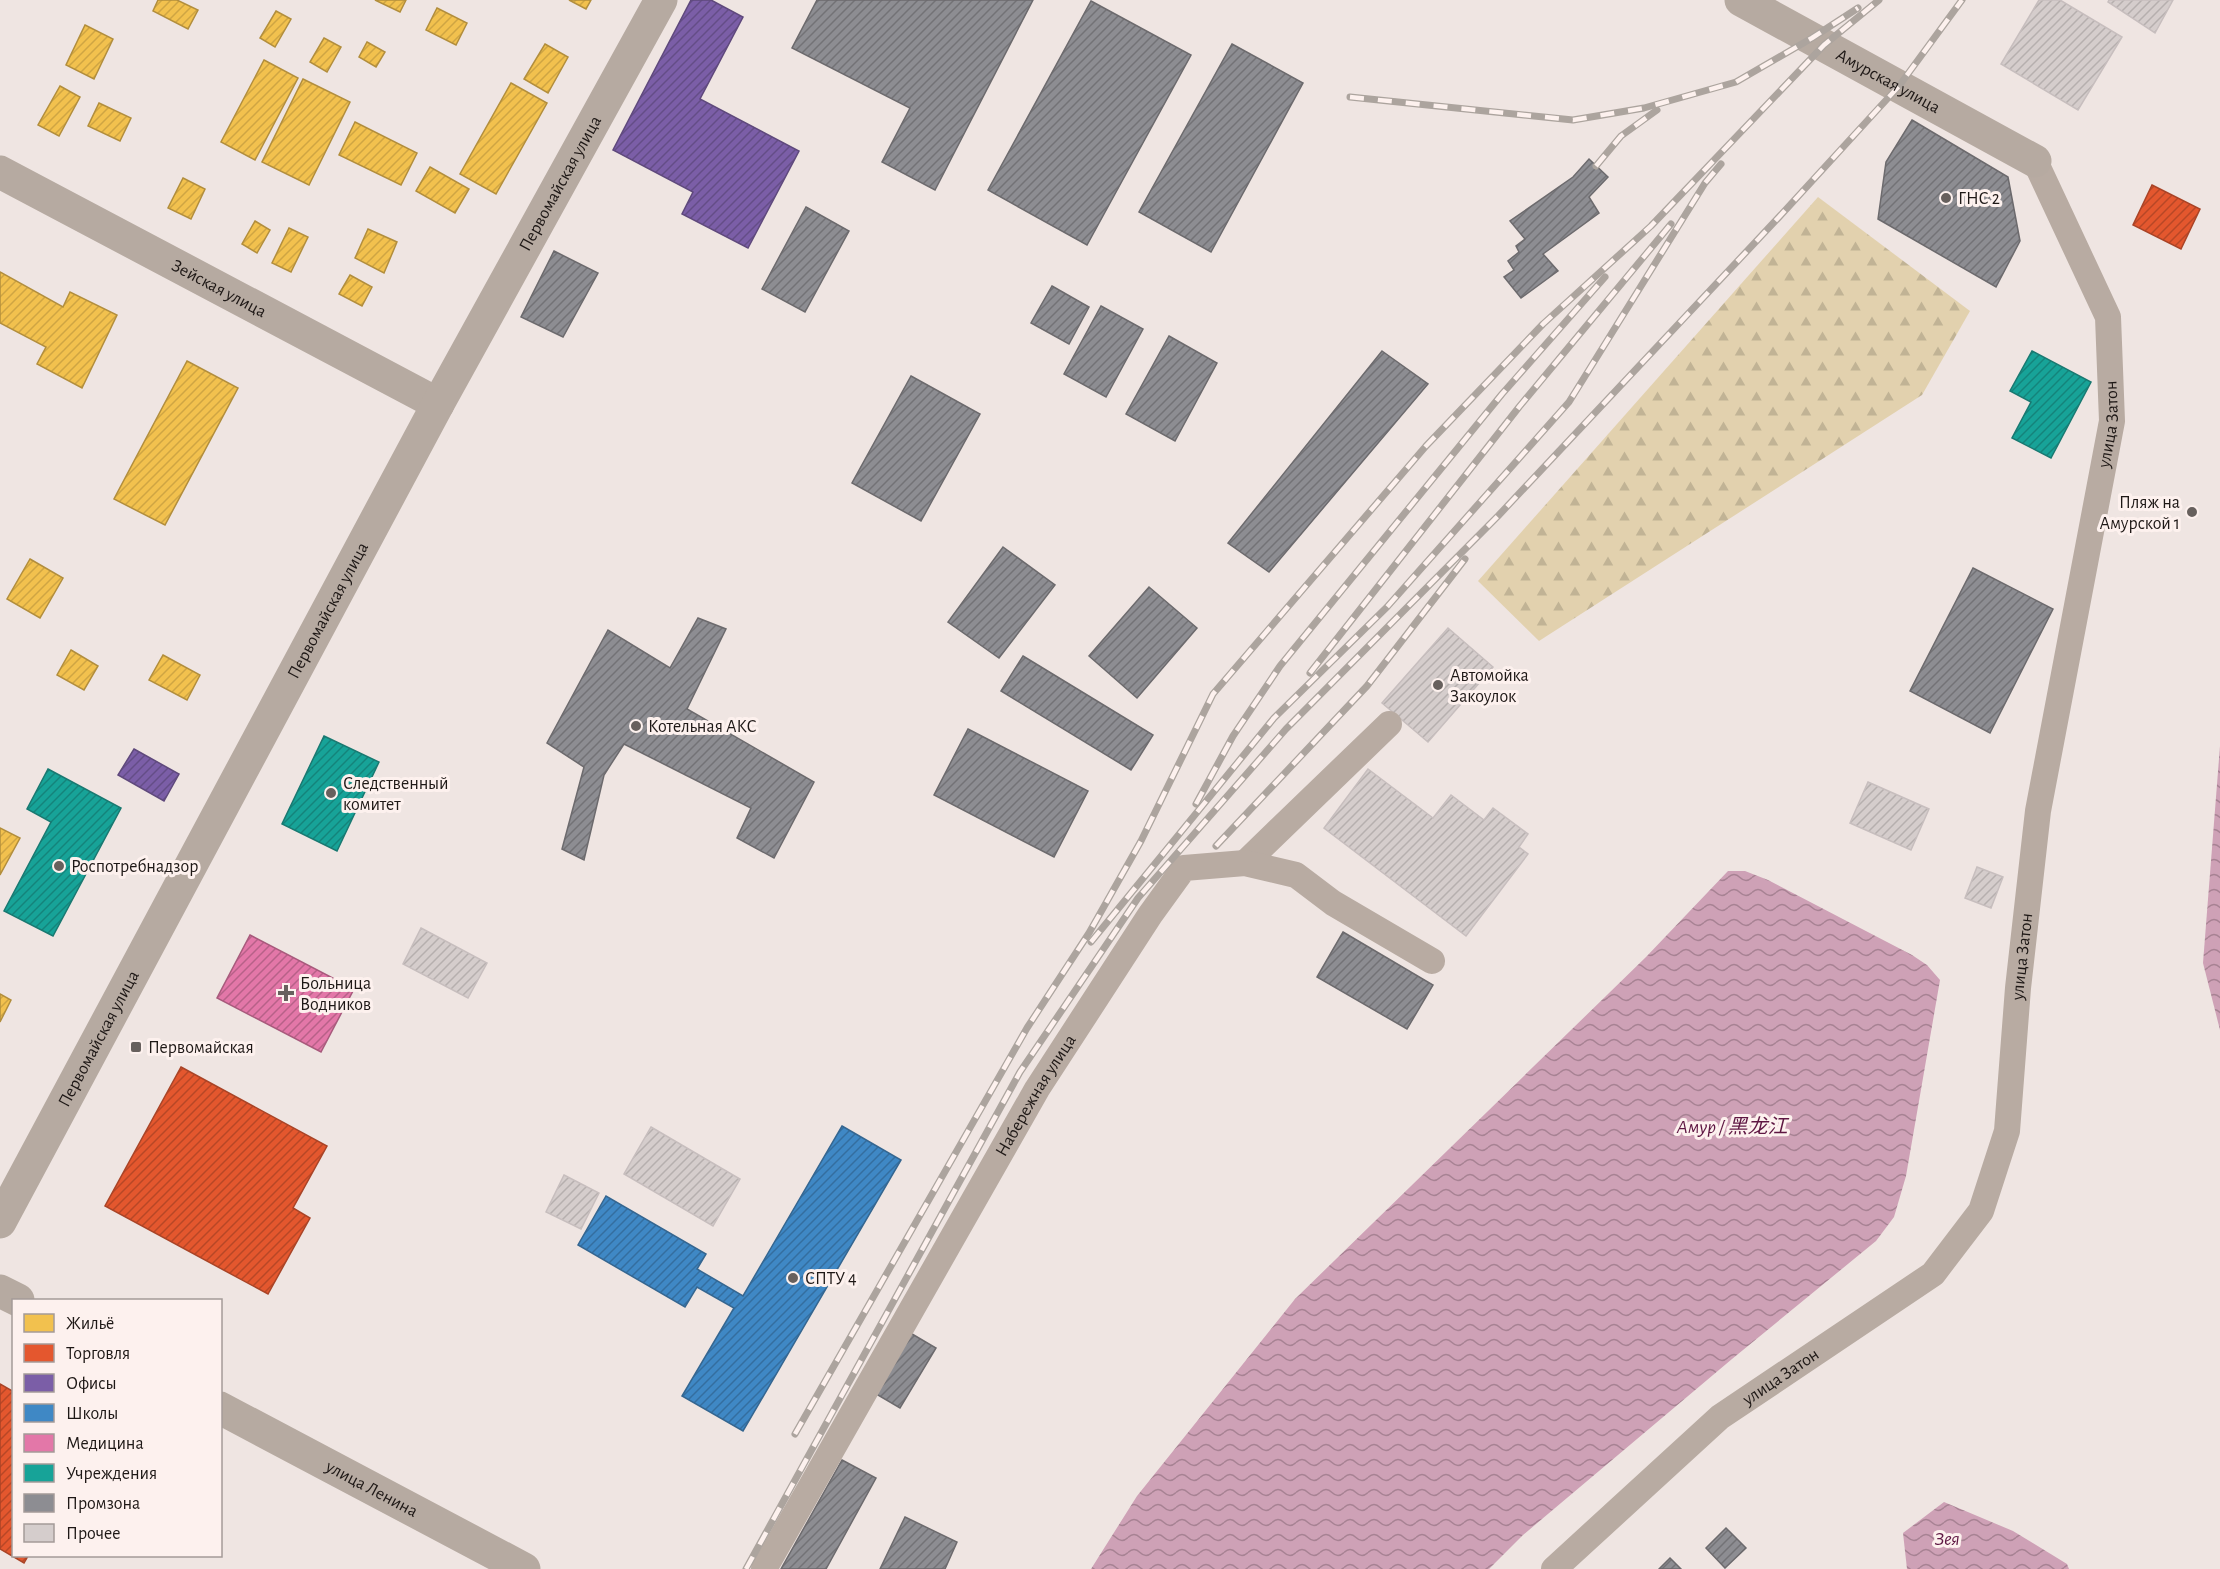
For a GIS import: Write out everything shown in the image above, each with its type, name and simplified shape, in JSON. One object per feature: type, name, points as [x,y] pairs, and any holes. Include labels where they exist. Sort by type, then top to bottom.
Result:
[{"type":"street","name":"Первомайская улица","points":[[0,1222],[438,404],[661,0]]},
{"type":"street","name":"Амурская улица","points":[[1741,0],[2035,161]]},
{"type":"street","name":"улица Затон","points":[[1554,1569],[1720,1417],[1933,1274],[1981,1211],[2007,1131],[2018,988],[2038,811],[2112,421],[2108,317],[2035,161]]},
{"type":"street","name":"Зейская улица","points":[[0,172],[438,404]]},
{"type":"street","points":[[1245,862],[1389,724]]},
{"type":"street","name":"Набережная улица","points":[[764,1569],[1037,1089],[1150,915],[1184,868],[1245,862],[1296,875],[1333,903],[1432,961]]},
{"type":"street","points":[[0,1291],[16,1299]]},
{"type":"street","name":"улица Ленина","points":[[222,1409],[524,1569]]},
{"type":"green space","points":[[1818,197],[1970,311],[1922,395],[1539,641],[1478,581]]},
{"type":"water","points":[[2220,746],[2220,1030],[2203,963]]},
{"type":"water","name":"Амур / 黑龙江","points":[[1728,871],[1745,871],[1768,880],[1912,955],[1927,965],[1940,980],[1906,1176],[1894,1217],[1876,1241],[1523,1535],[1489,1569],[1091,1569],[1137,1496],[1295,1299],[1646,957]]},
{"type":"water","name":"Зея","points":[[1944,1502],[2013,1531],[2067,1564],[2069,1569],[1907,1569],[1903,1533]]},
{"type":"building: Жильё","points":[[158,0],[177,0],[198,10],[188,29],[153,11]]},
{"type":"building: Жильё","points":[[375,0],[406,0],[400,12]]},
{"type":"building: Жильё","points":[[569,0],[591,0],[586,9]]},
{"type":"building: Жильё","points":[[437,8],[467,23],[456,45],[426,30]]},
{"type":"building: Жильё","points":[[276,11],[291,19],[275,47],[260,38]]},
{"type":"building: Жильё","points":[[85,25],[113,39],[94,79],[66,65]]},
{"type":"building: Жильё","points":[[324,38],[341,47],[327,72],[310,62]]},
{"type":"building: Жильё","points":[[367,42],[385,52],[376,67],[359,57]]},
{"type":"building: Жильё","points":[[545,44],[568,57],[548,93],[524,79]]},
{"type":"building: Жильё","points":[[264,60],[298,78],[255,160],[221,142]]},
{"type":"building: Жильё","points":[[303,79],[350,102],[309,185],[262,162]]},
{"type":"building: Жильё","points":[[511,83],[547,103],[496,194],[460,174]]},
{"type":"building: Жильё","points":[[60,86],[80,97],[59,136],[38,125]]},
{"type":"building: Жильё","points":[[99,103],[131,118],[120,141],[88,126]]},
{"type":"building: Жильё","points":[[355,122],[417,153],[401,185],[339,155]]},
{"type":"building: Жильё","points":[[430,167],[469,189],[455,213],[416,191]]},
{"type":"building: Жильё","points":[[183,178],[205,189],[191,219],[168,208]]},
{"type":"building: Жильё","points":[[255,221],[270,230],[257,253],[242,244]]},
{"type":"building: Жильё","points":[[289,228],[308,237],[291,272],[272,263]]},
{"type":"building: Жильё","points":[[368,229],[397,242],[384,273],[355,258]]},
{"type":"building: Жильё","points":[[0,272],[63,307],[70,292],[117,315],[82,388],[37,364],[46,347],[0,323]]},
{"type":"building: Жильё","points":[[350,275],[372,287],[362,306],[339,294]]},
{"type":"building: Жильё","points":[[187,361],[238,388],[165,525],[114,499]]},
{"type":"building: Жильё","points":[[30,559],[63,578],[40,618],[7,599]]},
{"type":"building: Жильё","points":[[71,650],[98,666],[84,690],[57,675]]},
{"type":"building: Жильё","points":[[163,655],[200,675],[187,700],[149,680]]},
{"type":"building: Жильё","points":[[0,828],[20,838],[0,875]]},
{"type":"building: Жильё","points":[[0,994],[11,1000],[0,1022]]},
{"type":"building: Торговля","points":[[2152,185],[2200,209],[2181,249],[2133,225]]},
{"type":"building: Торговля","points":[[181,1067],[327,1146],[293,1208],[310,1218],[268,1294],[105,1206]]},
{"type":"building: Торговля","points":[[0,1384],[12,1391],[12,1556],[0,1549]]},
{"type":"building: Торговля","points":[[14,1557],[27,1557],[24,1563]]},
{"type":"building: Офисы","points":[[691,0],[711,0],[743,17],[700,99],[799,151],[748,248],[682,214],[693,192],[613,150]]},
{"type":"building: Офисы","points":[[134,749],[179,774],[164,801],[118,775]]},
{"type":"building: Школы","name":"СПТУ 4","points":[[842,1126],[901,1160],[743,1431],[682,1396],[734,1308],[697,1287],[685,1307],[578,1245],[606,1196],[706,1254],[697,1269],[743,1296]]},
{"type":"building: Медицина","name":"Больница Водников","points":[[250,935],[354,989],[321,1052],[217,998]]},
{"type":"building: Учреждения","points":[[2032,351],[2091,382],[2051,458],[2012,438],[2031,402],[2010,391]]},
{"type":"building: Учреждения","name":"Следственный комитет","points":[[324,736],[379,762],[337,851],[282,824]]},
{"type":"building: Учреждения","name":"Роспотребнадзор","points":[[48,769],[121,808],[53,936],[4,911],[51,822],[27,809]]},
{"type":"building: Промзона","points":[[817,0],[1033,0],[935,190],[882,162],[910,108],[792,48]]},
{"type":"building: Промзона","points":[[1091,1],[1191,55],[1087,245],[988,190]]},
{"type":"building: Промзона","points":[[1232,44],[1303,83],[1211,252],[1139,212]]},
{"type":"building: Промзона","name":"ГНС 2","points":[[1912,120],[2008,177],[2020,241],[1996,287],[1878,219],[1886,162]]},
{"type":"building: Промзона","points":[[1589,159],[1608,177],[1589,197],[1599,213],[1543,254],[1558,271],[1521,298],[1504,277],[1514,270],[1508,261],[1519,252],[1516,246],[1525,239],[1510,221],[1573,177]]},
{"type":"building: Промзона","points":[[806,207],[849,231],[805,312],[762,289]]},
{"type":"building: Промзона","points":[[554,251],[598,273],[563,337],[521,317]]},
{"type":"building: Промзона","points":[[1052,286],[1089,307],[1069,344],[1031,323]]},
{"type":"building: Промзона","points":[[1101,306],[1143,329],[1106,397],[1064,374]]},
{"type":"building: Промзона","points":[[1169,336],[1217,363],[1175,441],[1126,414]]},
{"type":"building: Промзона","points":[[1382,351],[1428,384],[1269,572],[1228,543]]},
{"type":"building: Промзона","points":[[911,376],[980,414],[921,521],[852,483]]},
{"type":"building: Промзона","points":[[1003,547],[1055,585],[999,658],[948,622]]},
{"type":"building: Промзона","points":[[1973,568],[2053,609],[1990,733],[1910,691]]},
{"type":"building: Промзона","points":[[1149,587],[1197,628],[1137,698],[1089,656]]},
{"type":"building: Промзона","name":"Котельная АКС","points":[[698,618],[726,629],[687,709],[814,782],[774,858],[737,838],[751,808],[624,744],[604,775],[584,860],[562,849],[584,767],[547,743],[608,630],[670,668]]},
{"type":"building: Промзона","points":[[1023,656],[1153,735],[1131,770],[1001,691]]},
{"type":"building: Промзона","points":[[968,729],[1088,791],[1054,857],[934,795]]},
{"type":"building: Промзона","points":[[1343,932],[1433,985],[1407,1029],[1317,977]]},
{"type":"building: Промзона","points":[[907,1331],[936,1348],[900,1408],[871,1391]]},
{"type":"building: Промзона","points":[[842,1460],[876,1478],[826,1569],[781,1569]]},
{"type":"building: Промзона","points":[[905,1517],[957,1542],[945,1569],[880,1569]]},
{"type":"building: Промзона","points":[[1726,1528],[1746,1548],[1725,1568],[1706,1548]]},
{"type":"building: Промзона","points":[[1670,1558],[1681,1569],[1659,1569]]},
{"type":"building: Прочее","points":[[2039,0],[2060,0],[2122,37],[2078,110],[2001,64]]},
{"type":"building: Прочее","points":[[2109,0],[2173,0],[2155,33],[2108,2]]},
{"type":"building: Прочее","name":"Автомойка Закоулок","points":[[1448,628],[1493,667],[1428,742],[1382,703]]},
{"type":"building: Прочее","points":[[1368,769],[1433,818],[1451,795],[1484,820],[1493,808],[1528,834],[1519,847],[1528,854],[1466,936],[1324,828]]},
{"type":"building: Прочее","points":[[1868,782],[1929,809],[1911,850],[1850,823]]},
{"type":"building: Прочее","points":[[1977,867],[2003,877],[1991,908],[1965,898]]},
{"type":"building: Прочее","points":[[421,928],[487,963],[468,998],[403,964]]},
{"type":"building: Прочее","points":[[651,1127],[740,1179],[713,1226],[624,1174]]},
{"type":"building: Прочее","points":[[564,1175],[599,1193],[581,1229],[546,1212]]},
{"type":"railway","points":[[795,1434],[1027,1028],[1089,933],[1141,841],[1213,694],[1426,446],[1543,324],[1651,226],[1824,45],[1879,0]]},
{"type":"railway","points":[[746,1569],[1020,1072],[1138,898],[1286,729],[1498,516],[1779,217],[1899,86],[1962,0]]},
{"type":"railway","points":[[1350,97],[1573,120],[1644,108],[1736,82],[1858,8]]},
{"type":"railway","points":[[1596,166],[1621,136],[1657,110]]},
{"type":"railway","points":[[1091,942],[1274,718],[1387,607],[1569,402],[1705,183],[1721,164]]},
{"type":"railway","points":[[1310,673],[1519,407],[1671,224]]},
{"type":"railway","points":[[1196,804],[1233,736],[1280,666],[1502,394],[1605,277]]},
{"type":"railway","points":[[1216,846],[1367,686],[1465,559]]},
{"type":"place","name":"ГНС 2","points":[[1946,198]]},
{"type":"place","name":"Пляж на Амурской 1","points":[[2192,512]]},
{"type":"place","name":"Автомойка Закоулок","points":[[1438,685]]},
{"type":"place","name":"Котельная АКС","points":[[636,726]]},
{"type":"place","name":"Следственный комитет","points":[[331,793]]},
{"type":"place","name":"Роспотребнадзор","points":[[59,866]]},
{"type":"place","name":"Больница Водников","points":[[286,993]]},
{"type":"place","name":"Первомайская","points":[[136,1047]]},
{"type":"place","name":"СПТУ 4","points":[[793,1278]]}]
